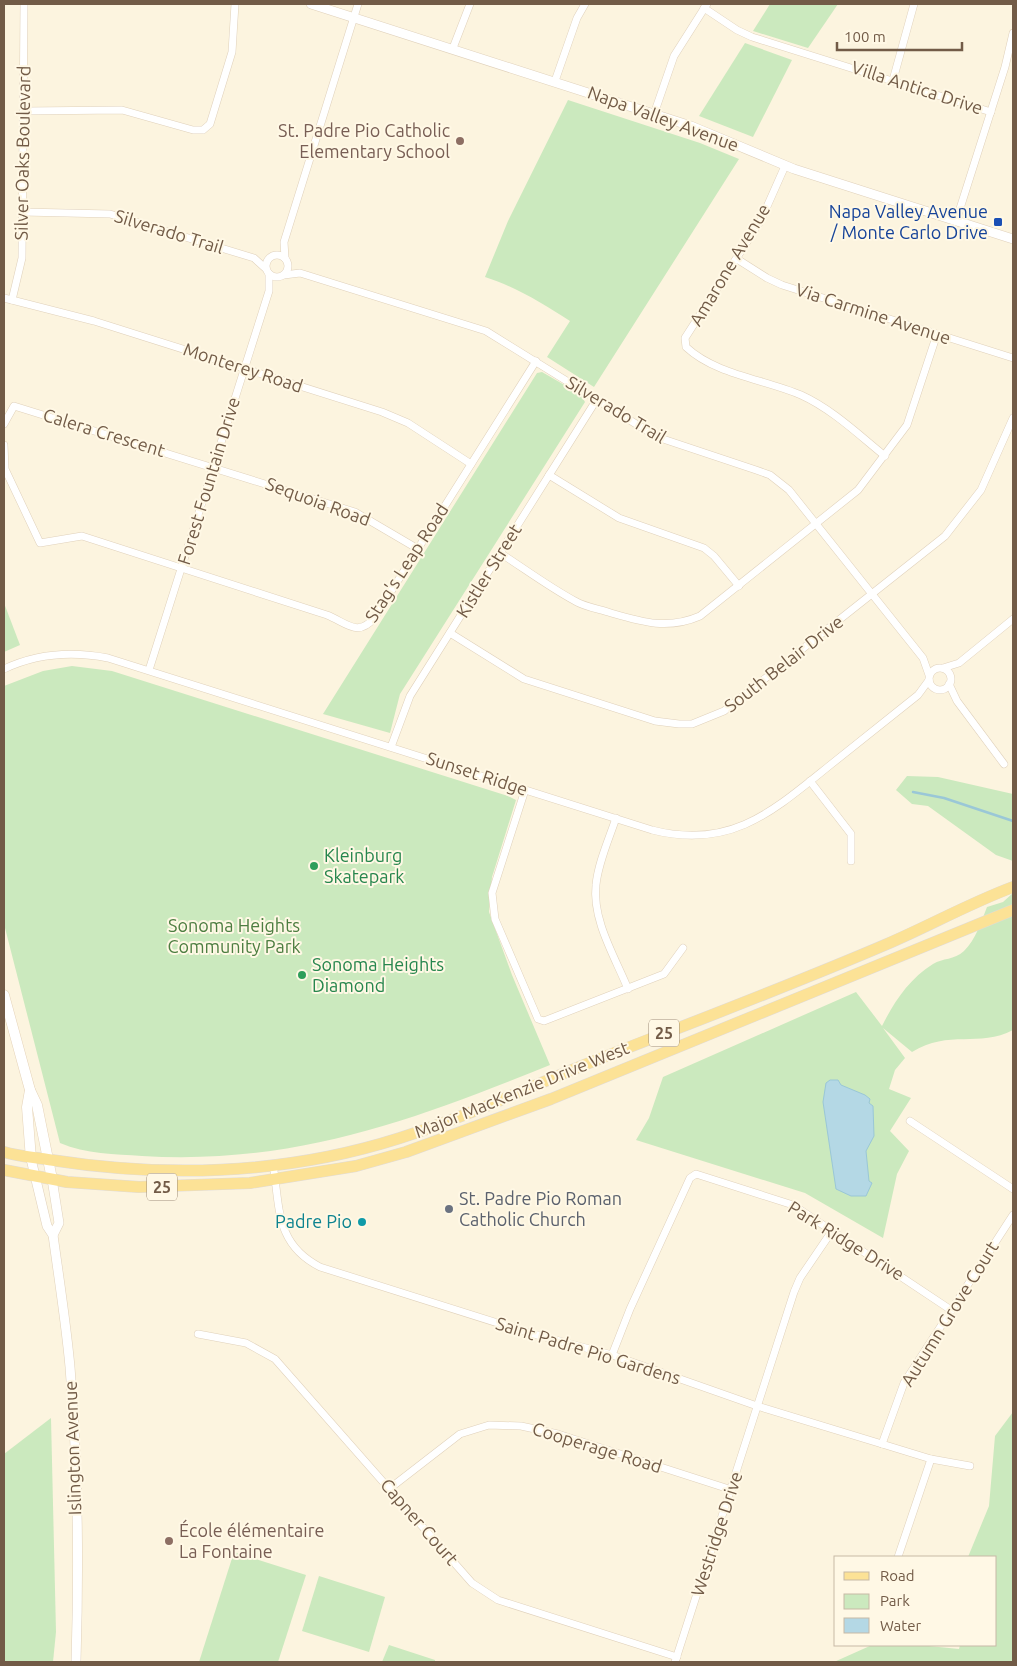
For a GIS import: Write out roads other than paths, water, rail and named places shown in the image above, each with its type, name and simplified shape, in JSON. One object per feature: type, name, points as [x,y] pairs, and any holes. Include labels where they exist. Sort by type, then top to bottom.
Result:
[{"type":"main road","name":"Major MacKenzie Drive West","points":[[4,1152],[31,1159],[106,1168],[170,1172],[273,1164],[322,1158],[363,1149],[448,1122],[889,943],[980,899],[1013,887]]},
{"type":"main road","name":"Major MacKenzie Drive West","points":[[4,1170],[52,1179],[139,1188],[225,1185],[275,1180],[356,1166],[441,1140],[551,1099],[1013,910]]},
{"type":"main road","name":"Islington Avenue","points":[[4,995],[30,1090],[37,1105],[52,1179]]},
{"type":"main road","name":"Islington Avenue","points":[[30,1090],[27,1107],[31,1159]]},
{"type":"street","name":"Silver Oaks Boulevard","points":[[12,300],[22,258],[25,111],[24,4]]},
{"type":"street","points":[[25,111],[122,110],[193,130],[203,130],[210,124],[232,52],[235,4]]},
{"type":"street","name":"Napa Valley Avenue","points":[[310,4],[454,48],[654,114],[718,136],[785,166],[1013,240]]},
{"type":"street","points":[[284,242],[266,261],[267,271],[282,276],[288,269],[284,242],[358,4]]},
{"type":"street","points":[[454,48],[470,4]]},
{"type":"street","points":[[555,81],[577,18],[585,4]]},
{"type":"street","points":[[893,80],[914,4]]},
{"type":"street","points":[[654,114],[674,56],[705,6]]},
{"type":"street","name":"Villa Antica Drive","points":[[705,6],[744,33],[991,112]]},
{"type":"street","points":[[956,221],[991,112],[1013,33]]},
{"type":"street","name":"Amarone Avenue","points":[[785,166],[761,220],[685,338],[686,347],[699,359],[800,395],[817,403],[885,456]]},
{"type":"street","name":"Silverado Trail","points":[[23,212],[110,214],[254,258],[272,255]]},
{"type":"street","points":[[272,255],[280,254],[286,260]]},
{"type":"street","name":"Silverado Trail","points":[[254,258],[267,271]]},
{"type":"street","name":"Via Carmine Avenue","points":[[737,259],[774,282],[1013,358]]},
{"type":"street","name":"Silverado Trail","points":[[286,260],[300,273],[486,331],[663,440],[770,475],[789,490],[923,658],[929,678]]},
{"type":"street","name":"Forest Fountain Drive","points":[[267,271],[269,291]]},
{"type":"street","name":"Silverado Trail","points":[[282,276],[300,273]]},
{"type":"street","name":"Forest Fountain Drive","points":[[149,670],[269,291],[282,276]]},
{"type":"street","name":"Monterey Road","points":[[4,298],[94,321],[393,416],[471,464]]},
{"type":"street","points":[[500,553],[575,601],[647,624],[671,624],[692,619],[708,611],[858,490],[907,425],[937,334]]},
{"type":"street","name":"Stag's Leap Road","points":[[181,570],[327,615],[356,629],[368,626],[536,361]]},
{"type":"street","name":"Kistler Street","points":[[391,747],[407,702],[597,399]]},
{"type":"street","name":"Calera Crescent","points":[[4,424],[14,406],[214,466]]},
{"type":"street","name":"South Belair Drive","points":[[450,633],[531,681],[661,722],[692,724],[724,712],[945,536],[981,490],[1013,418]]},
{"type":"street","points":[[4,445],[5,469],[40,543],[82,536],[181,570]]},
{"type":"street","name":"Sequoia Road","points":[[214,466],[355,512],[418,549]]},
{"type":"street","points":[[549,475],[619,518],[704,548],[714,556],[739,586]]},
{"type":"street","points":[[949,682],[959,663],[1013,619]]},
{"type":"street","name":"Sunset Ridge","points":[[4,669],[38,657],[70,653],[108,658],[616,818],[676,834],[695,835],[722,832],[766,814],[918,696],[939,689],[949,682]]},
{"type":"street","name":"Silverado Trail","points":[[923,658],[941,668]]},
{"type":"street","points":[[957,701],[939,689],[929,678],[941,668],[959,663]]},
{"type":"street","points":[[941,668],[949,673],[949,682],[957,701],[1004,764]]},
{"type":"street","name":"Sunset Ridge","points":[[918,696],[929,678]]},
{"type":"street","points":[[810,781],[851,834],[851,861]]},
{"type":"street","points":[[525,790],[492,893],[495,919],[538,1019],[544,1021],[664,974],[683,948]]},
{"type":"street","points":[[616,818],[597,878],[595,896],[599,918],[628,989]]},
{"type":"street","points":[[910,1121],[1013,1189]]},
{"type":"street","name":"Islington Avenue","points":[[31,1159],[47,1226],[53,1235],[70,1366],[75,1451],[78,1593],[76,1662]]},
{"type":"street","name":"Saint Padre Pio Gardens","points":[[273,1164],[276,1198],[283,1227],[297,1249],[313,1263],[526,1332],[612,1355],[757,1406],[931,1459],[970,1466]]},
{"type":"street","name":"Park Ridge Drive","points":[[612,1355],[630,1309],[690,1178],[696,1174],[793,1205],[951,1310]]},
{"type":"street","name":"Islington Avenue","points":[[52,1179],[59,1223],[53,1235]]},
{"type":"street","name":"Autumn Grove Court","points":[[882,1444],[904,1383],[1013,1215]]},
{"type":"street","name":"Westridge Drive","points":[[676,1659],[800,1278],[832,1231]]},
{"type":"street","name":"Capner Court","points":[[198,1334],[246,1343],[275,1359],[472,1583],[498,1600],[676,1659]]},
{"type":"street","name":"Cooperage Road","points":[[389,1489],[440,1447],[460,1434],[489,1425],[521,1426],[558,1434],[732,1490]]},
{"type":"street","points":[[898,1556],[931,1459]]},
{"type":"water","points":[[830,1080],[838,1080],[841,1085],[865,1095],[870,1099],[869,1103],[873,1106],[874,1136],[866,1151],[869,1181],[872,1183],[866,1196],[851,1196],[836,1189],[823,1102],[826,1083]]},
{"type":"waterway","points":[[913,792],[944,798],[1013,821]]},
{"type":"place","name":"St. Padre Pio Catholic Elementary School","points":[[460,141]]},
{"type":"place","name":"Napa Valley Avenue / Monte Carlo Drive","points":[[998,222]]},
{"type":"place","name":"Kleinburg Skatepark","points":[[314,866]]},
{"type":"place","name":"Sonoma Heights Diamond","points":[[302,975]]},
{"type":"place","name":"St. Padre Pio Roman Catholic Church","points":[[449,1209]]},
{"type":"place","name":"Padre Pio","points":[[362,1222]]},
{"type":"place","name":"École élémentaire La Fontaine","points":[[169,1541]]},
{"type":"park label","name":"Sonoma Heights Community Park","points":[[234,936]]}]
